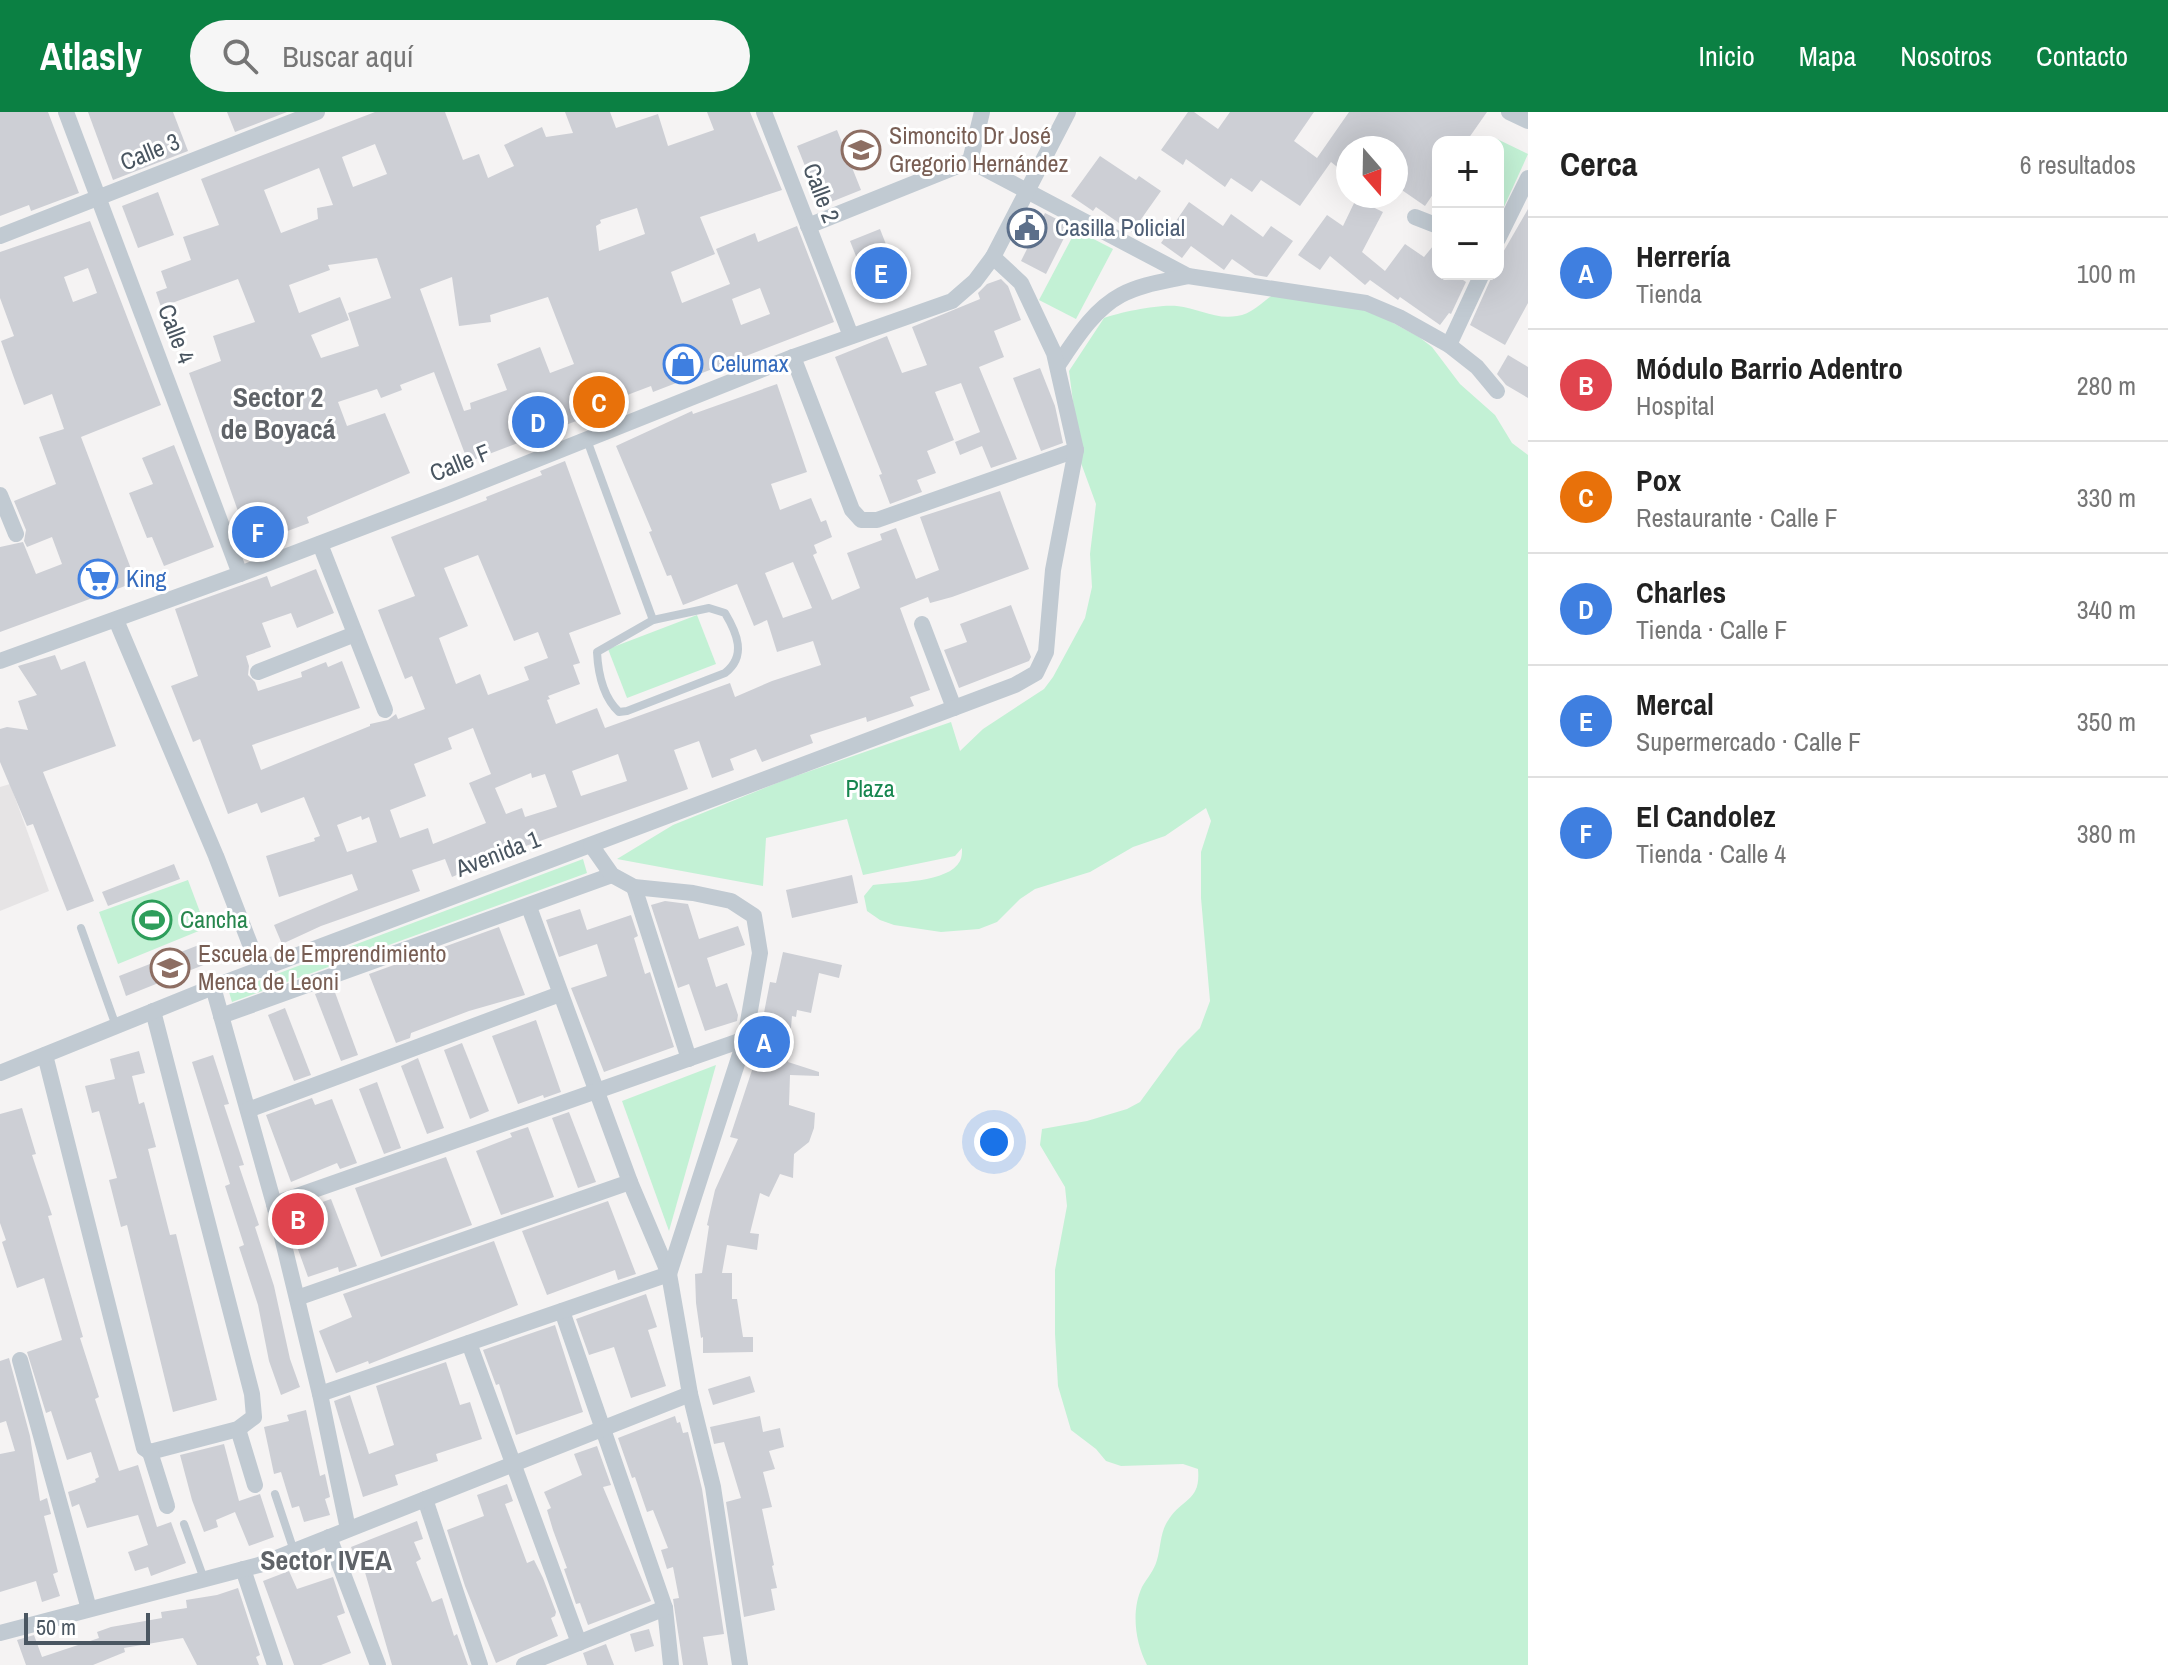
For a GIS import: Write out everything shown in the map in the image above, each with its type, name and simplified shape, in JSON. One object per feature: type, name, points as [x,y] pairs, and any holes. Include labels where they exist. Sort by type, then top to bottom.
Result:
[{"type":"street","name":"Calle 4","points":[[66,112],[240,574]]},
{"type":"street","name":"Calle 3","points":[[0,236],[317,112]]},
{"type":"street","name":"Calle 2","points":[[764,112],[851,336]]},
{"type":"street","points":[[970,161],[982,112]]},
{"type":"street","name":"Calle F","points":[[0,661],[320,544],[793,357],[952,301],[975,281],[993,257],[1068,112]]},
{"type":"street","points":[[1509,112],[1528,121]]},
{"type":"street","points":[[808,226],[970,161]]},
{"type":"street","points":[[970,161],[1188,276],[1366,303],[1399,317],[1449,345],[1477,367],[1497,391]]},
{"type":"street","points":[[1504,227],[1528,178]]},
{"type":"street","points":[[1415,217],[1432,224]]},
{"type":"street","points":[[793,357],[852,510],[861,520],[877,520],[1076,450],[1058,365],[1021,283],[993,257]]},
{"type":"street","points":[[1058,365],[1089,321],[1120,295],[1188,276]]},
{"type":"street","points":[[1449,345],[1479,280]]},
{"type":"street","name":"Avenida 1","points":[[0,1073],[213,987],[1015,685],[1036,673],[1046,652],[1053,570],[1076,450]]},
{"type":"street","points":[[0,495],[16,534]]},
{"type":"street","points":[[320,544],[385,710]]},
{"type":"street","points":[[116,620],[216,856],[260,970]]},
{"type":"street","points":[[922,624],[954,708]]},
{"type":"street","points":[[258,672],[355,634]]},
{"type":"street","points":[[591,845],[612,875],[634,887],[731,901],[754,916],[760,953],[745,1039],[669,1274]]},
{"type":"street","points":[[221,1016],[612,875]]},
{"type":"street","points":[[634,887],[689,1059]]},
{"type":"street","points":[[529,907],[596,1093],[669,1274],[690,1394],[713,1487],[740,1665]]},
{"type":"street","points":[[213,987],[274,1204],[320,1394],[348,1529]]},
{"type":"street","points":[[248,1110],[560,994]]},
{"type":"street","points":[[150,1452],[238,1429],[254,1417],[252,1394],[153,1011]]},
{"type":"street","points":[[274,1204],[745,1039]]},
{"type":"street","points":[[45,1055],[144,1448],[150,1452],[167,1506]]},
{"type":"street","points":[[297,1298],[630,1182]]},
{"type":"street","points":[[320,1394],[669,1274]]},
{"type":"street","points":[[562,1311],[665,1608],[671,1665]]},
{"type":"street","points":[[469,1343],[579,1643]]},
{"type":"street","points":[[20,1360],[89,1609]]},
{"type":"street","points":[[0,1633],[243,1569],[690,1394]]},
{"type":"street","points":[[238,1429],[255,1485]]},
{"type":"street","points":[[425,1499],[480,1665]]},
{"type":"street","points":[[329,1537],[378,1665]]},
{"type":"street","points":[[243,1569],[275,1665]]},
{"type":"street","points":[[524,1665],[665,1608]]},
{"type":"lane","points":[[586,439],[653,620]]},
{"type":"lane","points":[[709,608],[725,613],[734,628],[739,654],[735,665],[725,673],[619,712],[613,706],[598,672],[597,652],[653,620],[709,608]]},
{"type":"lane","points":[[81,928],[116,1026]]},
{"type":"lane","points":[[275,1494],[294,1551]]},
{"type":"lane","points":[[184,1524],[204,1579]]},
{"type":"shaded area","points":[[10,784],[49,891],[0,911],[0,787]]},
{"type":"green space","points":[[1504,142],[1528,154],[1504,207]]},
{"type":"green space","points":[[1076,230],[1113,249],[1076,319],[1039,300]]},
{"type":"green space","name":"Plaza","points":[[1274,294],[1362,306],[1419,337],[1432,347],[1460,384],[1495,415],[1512,443],[1528,455],[1528,1665],[1147,1665],[1143,1656],[1137,1637],[1136,1606],[1142,1587],[1156,1564],[1166,1524],[1197,1487],[1198,1469],[1183,1464],[1121,1466],[1106,1461],[1071,1430],[1058,1386],[1055,1334],[1055,1270],[1067,1206],[1065,1187],[1040,1145],[1042,1129],[1087,1121],[1140,1102],[1178,1050],[1200,1028],[1210,1001],[1201,898],[1201,852],[1211,821],[1206,808],[1165,836],[1133,847],[1090,872],[1035,889],[997,922],[979,929],[941,932],[894,925],[867,911],[864,896],[873,885],[945,874],[960,861],[962,848],[955,856],[863,875],[847,819],[766,838],[763,886],[617,859],[673,825],[787,779],[951,722],[960,751],[983,729],[1044,689],[1085,618],[1092,587],[1090,554],[1096,504],[1081,463],[1069,371],[1104,318],[1140,309],[1170,306],[1237,316],[1252,310]]},
{"type":"green space","points":[[697,615],[716,664],[627,698],[608,649]]},
{"type":"green space","points":[[583,859],[587,873],[232,1002],[229,992]]},
{"type":"green space","name":"Cancha","points":[[188,880],[206,928],[118,964],[99,912]]},
{"type":"green space","points":[[716,1065],[669,1231],[622,1101]]},
{"type":"building","points":[[0,112],[48,112],[79,193],[31,211],[29,205],[0,216]]},
{"type":"building","points":[[88,112],[173,112],[188,151],[113,180]]},
{"type":"building","points":[[227,112],[287,112],[235,132]]},
{"type":"building","points":[[375,112],[445,112],[463,160],[479,154],[488,178],[514,166],[504,145],[542,127],[546,137],[573,133],[565,112],[610,112],[616,128],[658,114],[668,146],[714,130],[707,112],[750,112],[782,190],[700,217],[715,254],[671,272],[682,303],[730,284],[716,249],[755,233],[758,242],[797,226],[834,322],[653,392],[651,386],[614,400],[616,406],[468,462],[434,372],[400,385],[402,390],[381,398],[377,389],[338,402],[347,426],[385,413],[410,473],[307,517],[309,523],[250,545],[189,373],[221,361],[213,336],[255,322],[238,279],[161,307],[156,292],[167,288],[161,271],[191,260],[183,237],[219,225],[201,179]],"holes":[[[375,144],[387,174],[353,187],[342,157]],[[319,168],[333,205],[317,208],[318,219],[281,233],[264,190]],[[637,208],[645,234],[599,251],[596,226],[601,223],[600,220]],[[377,258],[391,298],[348,313],[359,346],[321,358],[311,335],[349,320],[340,297],[299,313],[289,285],[330,270],[328,265]],[[452,277],[459,326],[491,322],[490,315],[548,297],[574,364],[550,373],[540,347],[497,364],[507,390],[470,403],[471,409],[464,411],[420,289]],[[760,288],[770,314],[741,325],[732,299]]]},
{"type":"building","points":[[1188,112],[1194,112],[1218,129],[1230,112],[1314,112],[1294,141],[1317,158],[1349,112],[1487,112],[1470,136],[1432,136],[1432,196],[1425,206],[1408,194],[1408,136],[1336,136],[1336,166],[1331,162],[1300,206],[1261,180],[1252,192],[1231,178],[1225,187],[1186,159],[1183,165],[1161,150]]},
{"type":"building","points":[[837,130],[861,190],[821,206],[797,146]]},
{"type":"building","points":[[1100,156],[1136,180],[1139,176],[1161,191],[1132,232],[1096,207],[1093,211],[1071,196]]},
{"type":"building","points":[[158,192],[174,235],[138,248],[122,206]]},
{"type":"building","points":[[1189,202],[1223,226],[1231,214],[1263,237],[1271,226],[1293,241],[1267,277],[1255,275],[1232,259],[1224,270],[1191,246],[1182,258],[1161,243]]},
{"type":"building","points":[[1352,208],[1375,208],[1383,212],[1362,252],[1385,271],[1405,244],[1424,257],[1432,247],[1432,280],[1466,282],[1451,314],[1440,325],[1370,280],[1365,285],[1330,256],[1320,270],[1298,255],[1327,215],[1343,226]]},
{"type":"building","points":[[1528,209],[1528,303],[1505,345],[1470,325],[1490,280],[1504,280],[1504,251]]},
{"type":"building","name":"Casilla Policial","points":[[1045,213],[1070,226],[1046,274],[1021,261]]},
{"type":"building","points":[[90,221],[161,405],[81,437],[136,582],[0,632],[0,547],[23,542],[36,574],[62,564],[52,537],[27,547],[24,541],[26,530],[14,501],[56,484],[39,437],[64,429],[52,394],[24,405],[13,375],[1,341],[14,336],[0,298],[0,252]],"holes":[[[88,268],[97,293],[73,302],[64,277]]]},
{"type":"building","points":[[880,229],[903,288],[873,299],[850,241]]},
{"type":"building","points":[[1001,279],[1008,286],[1021,320],[994,331],[1004,357],[979,367],[1017,459],[991,468],[982,446],[960,455],[955,442],[980,432],[961,383],[935,392],[954,440],[927,451],[936,473],[917,480],[922,492],[890,504],[879,475],[882,474],[835,357],[887,336],[902,373],[927,365],[912,327],[980,299],[978,293],[987,284]]},
{"type":"building","points":[[1508,355],[1528,367],[1528,398],[1506,385],[1497,374]]},
{"type":"building","points":[[1040,368],[1055,406],[1063,443],[1041,451],[1013,378]]},
{"type":"building","points":[[777,384],[807,472],[771,484],[780,510],[811,498],[821,522],[826,520],[832,537],[814,545],[817,553],[813,555],[832,600],[860,588],[847,553],[882,540],[880,534],[896,528],[916,579],[939,570],[920,517],[1000,491],[1029,569],[952,597],[930,603],[928,597],[900,608],[930,690],[910,697],[914,706],[867,722],[866,717],[810,735],[813,743],[762,762],[756,749],[730,759],[734,770],[712,778],[699,741],[674,750],[688,789],[497,856],[495,851],[463,864],[466,871],[452,877],[445,859],[412,870],[420,891],[321,926],[282,944],[274,925],[358,890],[352,874],[279,897],[266,856],[315,841],[314,838],[320,836],[304,797],[261,813],[257,803],[228,814],[200,739],[193,742],[171,686],[198,676],[175,609],[267,576],[271,587],[316,569],[334,613],[297,628],[291,613],[262,623],[271,647],[246,656],[248,675],[258,691],[302,677],[301,672],[326,662],[328,667],[342,661],[360,708],[252,745],[261,770],[370,724],[388,720],[396,714],[398,719],[425,709],[412,676],[405,679],[378,610],[415,596],[391,537],[487,500],[486,497],[542,475],[540,471],[565,461],[621,614],[569,633],[580,663],[573,665],[580,684],[548,696],[556,724],[597,708],[605,728],[730,683],[735,697],[821,665],[813,641],[777,652],[767,620],[754,626],[737,584],[683,605],[671,575],[667,576],[649,532],[652,531],[616,446],[692,411],[693,414]],"holes":[[[478,555],[514,641],[538,632],[548,658],[524,667],[529,680],[488,695],[480,674],[456,684],[439,638],[468,626],[444,568]],[[793,562],[812,608],[783,618],[765,573]],[[473,728],[491,774],[469,783],[486,823],[433,844],[428,828],[400,838],[390,810],[426,796],[414,764],[452,749],[448,738]],[[618,754],[627,781],[581,796],[572,771]],[[531,773],[532,778],[545,774],[557,807],[525,817],[522,808],[506,814],[495,788]],[[361,816],[362,820],[369,817],[377,842],[347,852],[337,825]]]},
{"type":"building","points":[[174,445],[214,547],[164,566],[152,537],[147,538],[129,493],[153,484],[142,458]]},
{"type":"building","points":[[1011,605],[1031,657],[1029,661],[959,688],[944,650],[967,642],[960,624]]},
{"type":"building","points":[[55,655],[61,670],[85,661],[116,746],[43,772],[94,901],[67,911],[33,824],[27,826],[0,762],[0,729],[28,730],[18,701],[37,695],[18,666]]},
{"type":"building","points":[[174,864],[180,879],[108,906],[102,892]]},
{"type":"building","points":[[852,875],[858,903],[792,918],[786,890]]},
{"type":"building","points":[[665,901],[688,904],[699,939],[738,926],[745,945],[707,958],[716,987],[727,983],[738,1015],[737,1021],[705,1031],[689,984],[678,988],[651,905]]},
{"type":"building","points":[[580,909],[587,930],[631,915],[645,974],[650,972],[674,1047],[604,1072],[571,988],[607,976],[597,944],[559,957],[546,920]]},
{"type":"building","points":[[499,927],[525,995],[469,1011],[411,1033],[410,1038],[396,1043],[369,974]]},
{"type":"building","points":[[204,943],[211,962],[126,996],[119,976]]},
{"type":"building","points":[[783,952],[842,965],[839,978],[819,973],[811,1013],[797,1010],[796,1017],[792,1016],[788,1062],[819,1072],[819,1076],[790,1075],[789,1105],[815,1113],[814,1128],[809,1142],[794,1154],[793,1178],[780,1174],[769,1197],[760,1193],[750,1233],[759,1234],[757,1250],[727,1245],[722,1273],[732,1273],[732,1299],[737,1299],[743,1337],[753,1337],[753,1352],[703,1353],[695,1274],[702,1273],[707,1225],[715,1190],[738,1139],[730,1137],[754,1064],[770,982],[776,983]]},
{"type":"building","points":[[333,987],[358,1055],[341,1061],[315,994]]},
{"type":"building","points":[[285,1008],[311,1075],[294,1081],[268,1015]]},
{"type":"building","points":[[536,1020],[561,1092],[518,1104],[492,1036]]},
{"type":"building","points":[[462,1043],[489,1111],[470,1119],[444,1050]]},
{"type":"building","points":[[139,1051],[145,1073],[132,1076],[139,1104],[144,1102],[156,1147],[148,1149],[170,1235],[176,1234],[217,1400],[173,1412],[127,1225],[121,1227],[109,1180],[117,1178],[99,1111],[92,1113],[85,1086],[115,1079],[110,1059]]},
{"type":"building","points":[[213,1055],[229,1104],[224,1105],[244,1165],[239,1166],[259,1225],[255,1227],[300,1387],[281,1395],[269,1361],[258,1305],[239,1247],[244,1245],[225,1186],[230,1184],[192,1062]]},
{"type":"building","points":[[418,1058],[444,1128],[427,1134],[401,1066]]},
{"type":"building","points":[[377,1082],[401,1148],[384,1154],[359,1089]]},
{"type":"building","points":[[312,1098],[315,1105],[332,1099],[357,1163],[340,1169],[337,1163],[291,1182],[266,1115]]},
{"type":"building","points":[[22,1108],[36,1154],[32,1155],[52,1215],[48,1216],[83,1337],[80,1338],[99,1397],[95,1399],[119,1471],[138,1465],[157,1527],[171,1522],[186,1563],[151,1576],[148,1567],[135,1571],[128,1552],[148,1545],[138,1515],[87,1528],[79,1504],[72,1507],[68,1492],[96,1482],[95,1479],[99,1477],[91,1452],[67,1460],[51,1411],[46,1413],[27,1352],[62,1340],[44,1278],[17,1288],[2,1242],[6,1240],[0,1223],[0,1114]]},
{"type":"building","points":[[569,1112],[596,1182],[578,1188],[552,1118]]},
{"type":"building","points":[[528,1127],[554,1197],[501,1215],[476,1151]]},
{"type":"building","points":[[446,1157],[472,1225],[381,1257],[355,1188]]},
{"type":"building","points":[[331,1199],[357,1266],[339,1272],[338,1267],[308,1277],[295,1241],[324,1231],[314,1205]]},
{"type":"building","points":[[608,1201],[636,1274],[618,1280],[615,1270],[547,1295],[522,1231]]},
{"type":"building","points":[[494,1241],[518,1305],[369,1364],[368,1361],[336,1373],[319,1331],[352,1317],[343,1294]]},
{"type":"building","points":[[646,1294],[657,1327],[648,1330],[666,1386],[631,1398],[614,1347],[589,1355],[576,1319]]},
{"type":"building","points":[[555,1325],[583,1412],[516,1435],[499,1384],[496,1385],[483,1350]]},
{"type":"building","points":[[9,1358],[30,1436],[40,1501],[47,1498],[51,1514],[44,1516],[58,1572],[53,1574],[60,1596],[42,1602],[36,1581],[0,1592],[0,1454],[15,1451],[6,1421],[0,1423],[0,1361]]},
{"type":"building","points":[[446,1362],[460,1405],[470,1402],[482,1439],[436,1454],[438,1461],[395,1475],[398,1485],[363,1497],[334,1401],[350,1395],[369,1454],[394,1445],[376,1386]]},
{"type":"building","points":[[750,1376],[755,1392],[713,1405],[708,1389]]},
{"type":"building","points":[[306,1410],[320,1476],[325,1474],[330,1497],[325,1499],[330,1515],[304,1522],[299,1506],[292,1508],[281,1472],[274,1474],[264,1427],[289,1421],[287,1415]]},
{"type":"building","points":[[675,1416],[683,1433],[688,1432],[702,1489],[724,1634],[703,1637],[708,1665],[683,1665],[673,1599],[679,1598],[673,1567],[667,1569],[661,1550],[668,1548],[653,1510],[647,1512],[618,1438]]},
{"type":"building","points":[[760,1416],[763,1432],[780,1428],[784,1447],[769,1451],[775,1469],[763,1472],[772,1507],[762,1509],[777,1588],[771,1589],[775,1610],[744,1617],[726,1502],[741,1498],[724,1442],[714,1444],[710,1427]]},
{"type":"building","points":[[224,1444],[239,1501],[260,1494],[274,1537],[249,1546],[235,1512],[216,1520],[218,1527],[204,1532],[180,1455]]},
{"type":"building","points":[[597,1446],[611,1485],[603,1487],[651,1601],[588,1625],[580,1603],[576,1604],[564,1569],[567,1568],[544,1492],[582,1475],[574,1454]]},
{"type":"building","points":[[507,1484],[513,1501],[505,1504],[527,1563],[534,1560],[543,1578],[556,1612],[551,1618],[558,1636],[496,1663],[465,1586],[447,1530],[484,1516],[477,1495]]},
{"type":"building","points":[[417,1521],[423,1539],[414,1542],[421,1559],[416,1562],[432,1602],[442,1598],[454,1636],[457,1634],[468,1665],[392,1665],[362,1562],[358,1564],[351,1547]]},
{"type":"building","points":[[289,1571],[297,1589],[333,1577],[345,1613],[337,1616],[351,1653],[321,1665],[294,1665],[263,1581]]},
{"type":"building","points":[[238,1588],[260,1655],[256,1657],[259,1665],[197,1665],[183,1638],[124,1648],[125,1652],[93,1665],[26,1665],[17,1640],[34,1635],[42,1657],[99,1638],[97,1632],[111,1627],[162,1618],[161,1612],[187,1608],[186,1600]]},
{"type":"building","points":[[649,1629],[654,1646],[635,1652],[630,1634]]},
{"type":"building","points":[[606,1644],[614,1665],[587,1665],[583,1653]]},
{"type":"place","name":"Simoncito Dr José Gregorio Hernández","points":[[861,150]]},
{"type":"place","name":"Casilla Policial","points":[[1027,228]]},
{"type":"place","name":"Mercal","points":[[881,273]]},
{"type":"place","name":"Celumax","points":[[683,364]]},
{"type":"place","name":"Pox","points":[[599,402]]},
{"type":"place","name":"Charles","points":[[538,422]]},
{"type":"place","name":"El Candolez","points":[[258,532]]},
{"type":"place","name":"King","points":[[98,579]]},
{"type":"place","name":"Cancha","points":[[152,920]]},
{"type":"place","name":"Escuela de Emprendimiento Menca de Leoni","points":[[170,968]]},
{"type":"place","name":"Herrería","points":[[764,1042]]},
{"type":"place","name":"Módulo Barrio Adentro","points":[[298,1219]]},
{"type":"district","name":"Sector 2 de Boyacá","points":[[278,413]]},
{"type":"district","name":"Sector IVEA","points":[[326,1560]]}]
